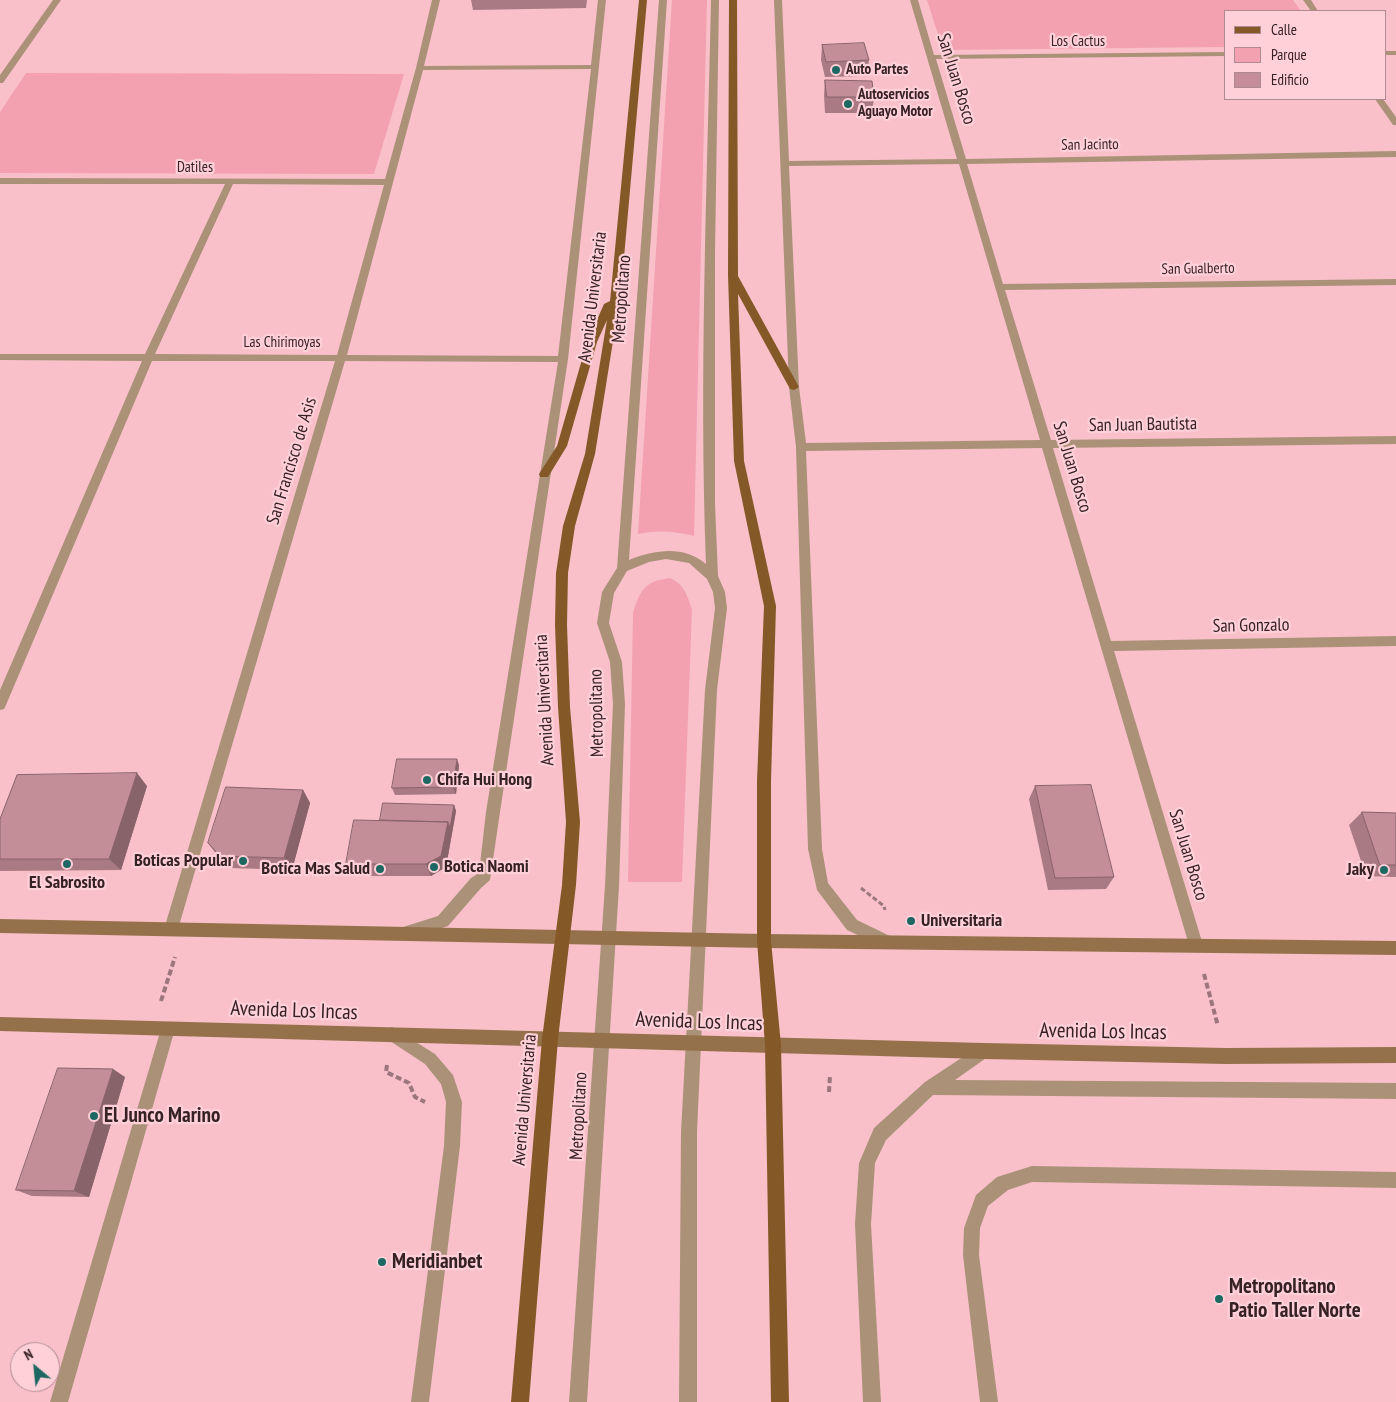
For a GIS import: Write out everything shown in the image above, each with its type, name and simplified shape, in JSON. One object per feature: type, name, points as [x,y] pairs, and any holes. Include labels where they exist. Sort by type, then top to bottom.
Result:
[{"type":"main road","name":"Avenida Universitaria","points":[[520,1402],[550,1039],[569,885],[573,822],[561,643],[562,573],[569,526],[590,454],[616,291],[643,0]]},
{"type":"main road","points":[[733,0],[733,275],[740,460],[770,606],[764,782],[764,941],[773,1045],[780,1402]]},
{"type":"main road","points":[[733,275],[794,387]]},
{"type":"main road","points":[[544,474],[562,446],[592,342],[616,291]]},
{"type":"main road","points":[[0,926],[698,940],[1396,948]]},
{"type":"main road","name":"Avenida Los Incas","points":[[0,1024],[984,1051],[1226,1056],[1396,1055]]},
{"type":"street","points":[[0,80],[57,0]]},
{"type":"street","name":"San Francisco de Asis","points":[[177,929],[341,358],[390,182],[436,0]]},
{"type":"street","name":"Avenida Universitaria","points":[[403,933],[443,921],[476,883],[485,876],[494,802],[563,359],[602,0]]},
{"type":"street","name":"Metropolitano","points":[[578,1402],[607,938],[612,886],[619,704],[616,662],[603,623],[608,592],[623,568],[663,0]]},
{"type":"street","points":[[688,1402],[689,1132],[711,690],[721,608],[719,592],[712,576],[709,504],[710,270],[715,0]]},
{"type":"street","points":[[778,0],[794,387],[801,447],[817,860],[822,885],[852,925],[890,943]]},
{"type":"street","name":"San Juan Bosco","points":[[914,0],[1196,945]]},
{"type":"street","name":"Los Cactus","points":[[931,57],[1224,54]]},
{"type":"street","points":[[420,68],[594,68]]},
{"type":"street","points":[[1379,100],[1396,123]]},
{"type":"street","name":"San Jacinto","points":[[784,164],[1396,154]]},
{"type":"street","name":"Datiles","points":[[0,181],[390,182]]},
{"type":"street","points":[[0,704],[148,358],[230,182]]},
{"type":"street","name":"San Gualberto","points":[[1000,287],[1396,282]]},
{"type":"street","name":"Las Chirimoyas","points":[[0,357],[563,359]]},
{"type":"street","name":"San Juan Bautista","points":[[801,447],[1396,440]]},
{"type":"street","points":[[623,568],[644,558],[670,555],[693,560],[712,576]]},
{"type":"street","name":"San Gonzalo","points":[[1107,646],[1396,641]]},
{"type":"street","points":[[58,1402],[161,1028]]},
{"type":"street","points":[[392,1034],[430,1059],[448,1080],[454,1102],[452,1146],[420,1402]]},
{"type":"street","points":[[872,1402],[863,1224],[867,1163],[880,1134],[930,1087],[984,1051]]},
{"type":"street","points":[[930,1087],[1396,1091]]},
{"type":"street","points":[[989,1402],[971,1255],[972,1228],[982,1201],[1003,1183],[1032,1174],[1396,1180]]},
{"type":"path","points":[[161,1028],[177,929]]},
{"type":"path","points":[[1196,945],[1226,1056]]},
{"type":"green space","points":[[672,0],[707,0],[694,536],[666,532],[638,534]]},
{"type":"green space","points":[[927,0],[1293,0],[1300,10],[1224,10],[1224,47],[943,50]]},
{"type":"green space","points":[[26,73],[404,74],[374,174],[0,173],[0,112]]},
{"type":"green space","points":[[670,578],[682,587],[692,609],[682,882],[628,882],[633,613],[638,598],[649,584]]},
{"type":"building","points":[[864,43],[869,60],[826,62],[822,45]]},
{"type":"building","points":[[825,80],[872,81],[874,97],[827,97]]},
{"type":"building","name":"Chifa Hui Hong","points":[[397,759],[457,759],[453,787],[392,788]]},
{"type":"building","points":[[137,773],[109,859],[0,859],[0,819],[17,775]]},
{"type":"building","points":[[1091,785],[1114,877],[1055,878],[1035,786]]},
{"type":"building","points":[[226,787],[303,790],[284,858],[220,856],[208,843]]},
{"type":"building","points":[[383,803],[454,805],[450,828],[448,822],[380,820]]},
{"type":"building","points":[[1362,812],[1396,813],[1396,865],[1380,865]]},
{"type":"building","points":[[354,820],[448,822],[441,856],[426,864],[346,864]]},
{"type":"building","points":[[58,1068],[113,1069],[74,1191],[16,1190]]},
{"type":"place","name":"Auto Partes","points":[[836,70]]},
{"type":"place","name":"Autoservicios Aguayo Motor","points":[[848,104]]},
{"type":"place","name":"Chifa Hui Hong","points":[[427,780]]},
{"type":"place","name":"Boticas Popular","points":[[243,861]]},
{"type":"place","name":"El Sabrosito","points":[[67,864]]},
{"type":"place","name":"Botica Naomi","points":[[434,867]]},
{"type":"place","name":"Botica Mas Salud","points":[[380,869]]},
{"type":"place","name":"Jaky","points":[[1384,870]]},
{"type":"place","name":"Universitaria","points":[[911,921]]},
{"type":"place","name":"El Junco Marino","points":[[94,1116]]},
{"type":"place","name":"Meridianbet","points":[[382,1262]]},
{"type":"place","name":"Metropolitano Patio Taller Norte","points":[[1219,1299]]}]
